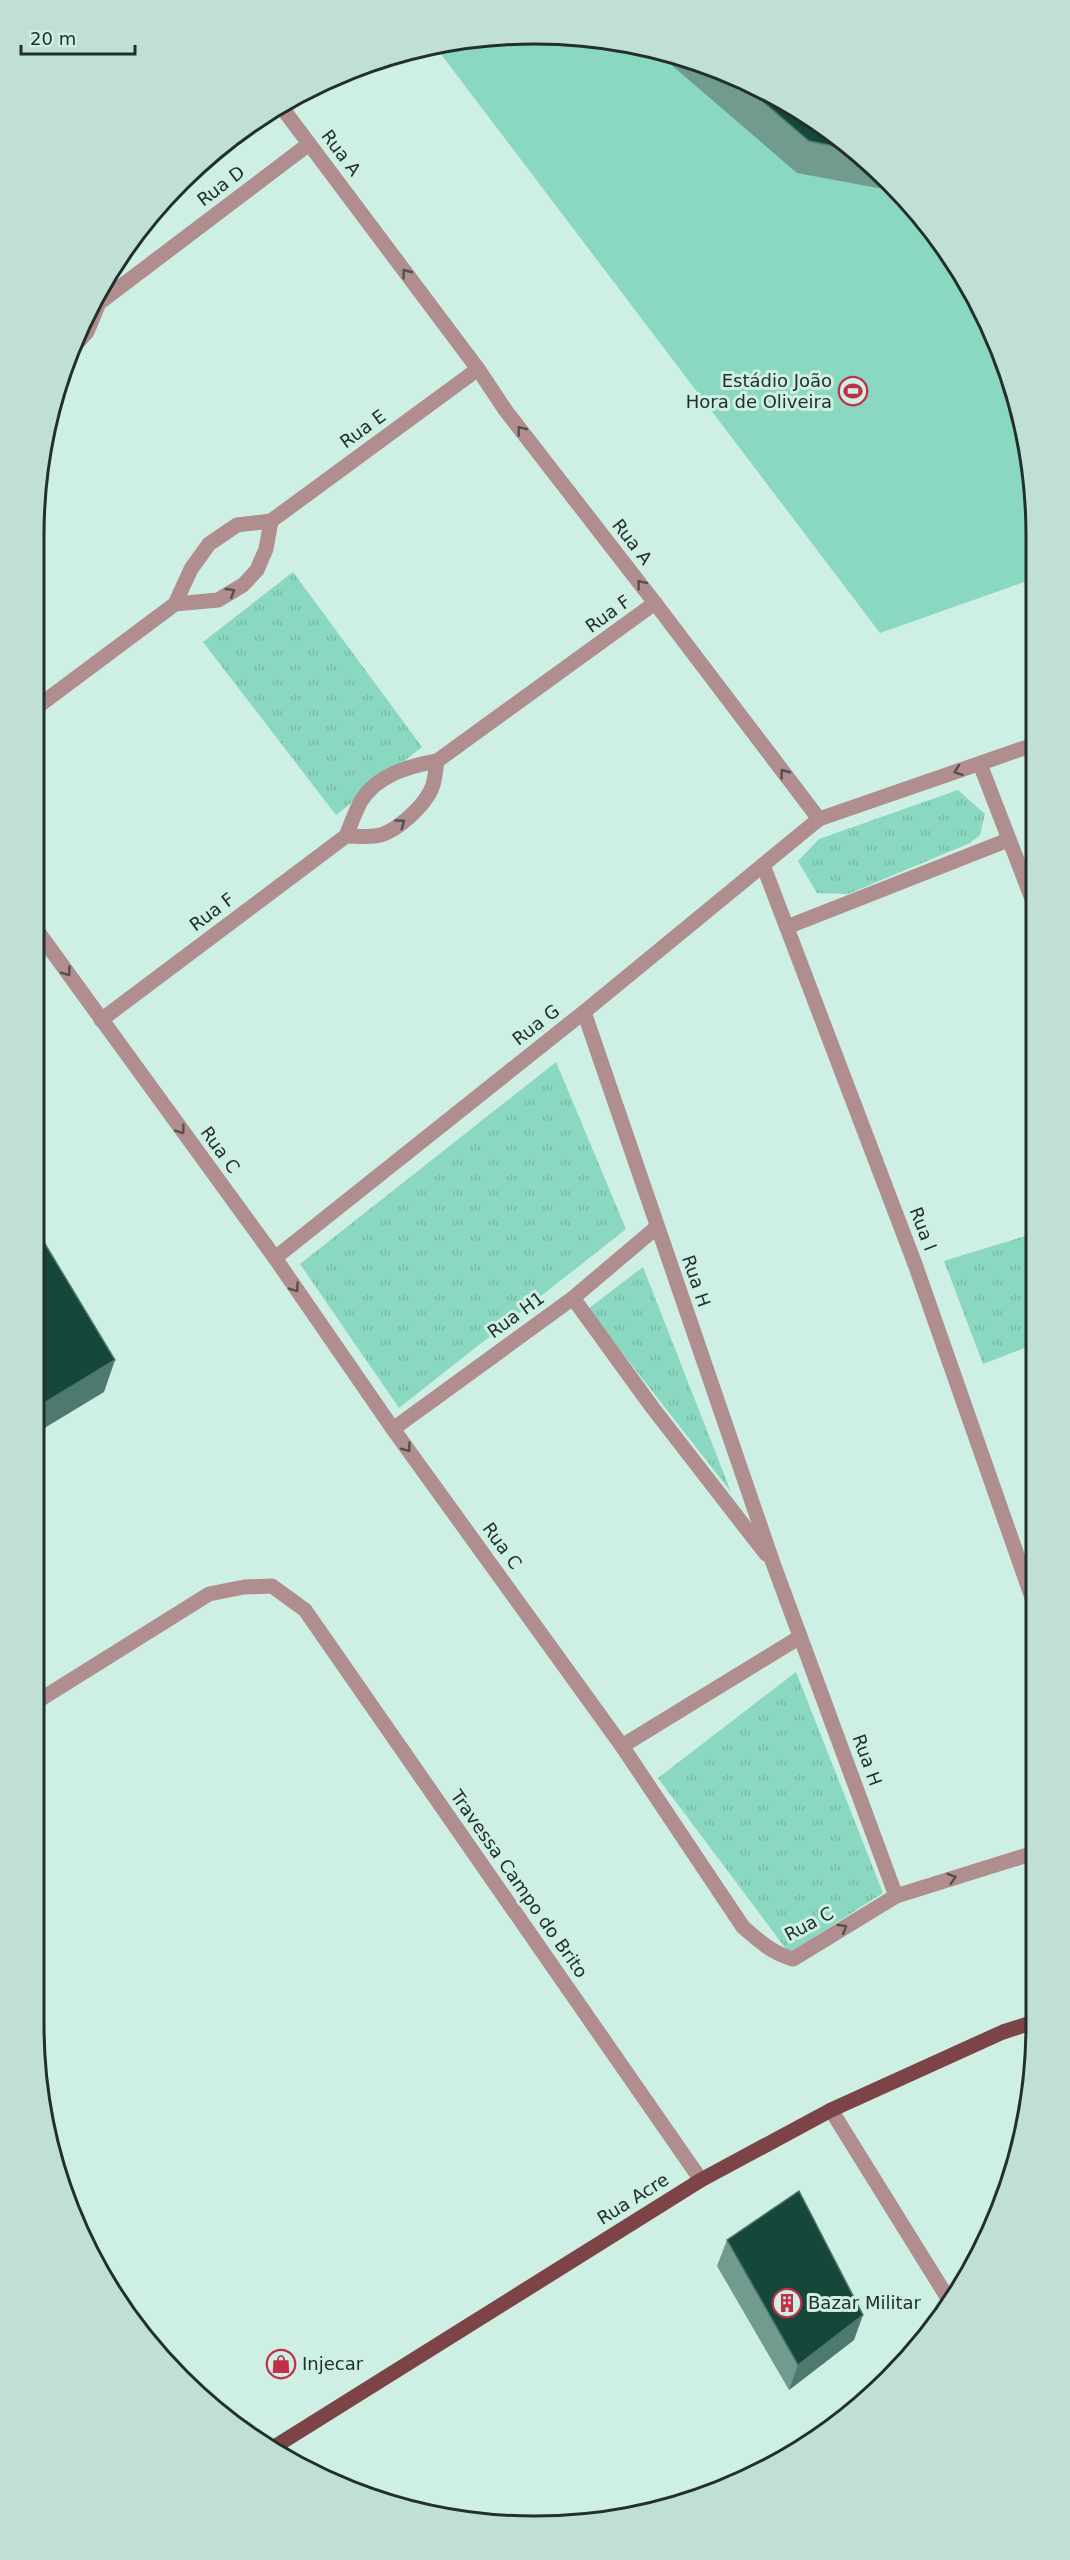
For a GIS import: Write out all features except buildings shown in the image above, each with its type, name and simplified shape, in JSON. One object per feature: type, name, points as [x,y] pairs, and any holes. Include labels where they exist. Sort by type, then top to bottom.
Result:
[{"type":"main road","name":"Rua Acre","points":[[278,2444],[700,2180],[831,2110],[1004,2032],[1026,2025]]},
{"type":"street","name":"Rua A","points":[[285,112],[478,369],[506,411],[656,603],[819,819]]},
{"type":"street","name":"Rua D","points":[[105,296],[309,144]]},
{"type":"street","name":"Rua E","points":[[271,522],[478,369]]},
{"type":"street","points":[[44,702],[175,604],[191,569],[209,544],[237,525],[271,522],[266,549],[257,570],[243,585],[218,600],[175,604]]},
{"type":"street","name":"Rua F","points":[[101,1020],[346,836],[362,800],[384,779],[406,767],[437,761],[656,603]]},
{"type":"street","points":[[819,819],[1026,748]]},
{"type":"street","points":[[346,836],[376,836],[390,831],[409,817],[426,799],[433,785],[437,761]]},
{"type":"street","points":[[980,764],[1026,884]]},
{"type":"street","name":"Rua G","points":[[275,1258],[584,1012],[819,819]]},
{"type":"street","points":[[787,927],[1008,840]]},
{"type":"street","name":"Rua I","points":[[763,865],[915,1264],[1026,1580]]},
{"type":"street","name":"Rua C","points":[[44,940],[275,1258],[393,1429],[622,1746],[743,1927],[770,1950],[793,1959],[896,1896],[1026,1855]]},
{"type":"street","name":"Rua H","points":[[584,1012],[773,1563],[896,1896]]},
{"type":"street","name":"Rua H1","points":[[393,1429],[573,1298],[657,1227]]},
{"type":"street","name":"Rua H","points":[[573,1298],[652,1407],[773,1563]]},
{"type":"street","name":"Travessa Campo do Brito","points":[[44,1697],[209,1594],[244,1587],[272,1586],[305,1610],[700,2180]]},
{"type":"street","points":[[622,1746],[800,1637]]},
{"type":"street","points":[[831,2110],[946,2295]]},
{"type":"green space","name":"Estádio João Hora de Oliveira","points":[[535,44],[599,48],[662,60],[723,81],[781,109],[834,145],[883,187],[925,236],[961,289],[976,318],[989,347],[1010,408],[1017,439],[1025,503],[1026,581],[880,633],[440,53],[503,45]]},
{"type":"green space","points":[[293,572],[422,747],[336,815],[203,642]]},
{"type":"green space","points":[[958,790],[985,814],[980,835],[970,843],[848,894],[817,893],[798,861],[819,839]]},
{"type":"green space","points":[[556,1062],[626,1229],[399,1408],[300,1264]]},
{"type":"green space","points":[[1026,1236],[1026,1347],[983,1364],[944,1261]]},
{"type":"green space","points":[[643,1267],[731,1492],[588,1309]]},
{"type":"green space","points":[[796,1672],[883,1893],[789,1953],[658,1778]]},
{"type":"place","name":"Estádio João Hora de Oliveira","points":[[853,391]]},
{"type":"place","name":"Bazar Militar","points":[[787,2303]]},
{"type":"place","name":"Injecar","points":[[281,2364]]}]
